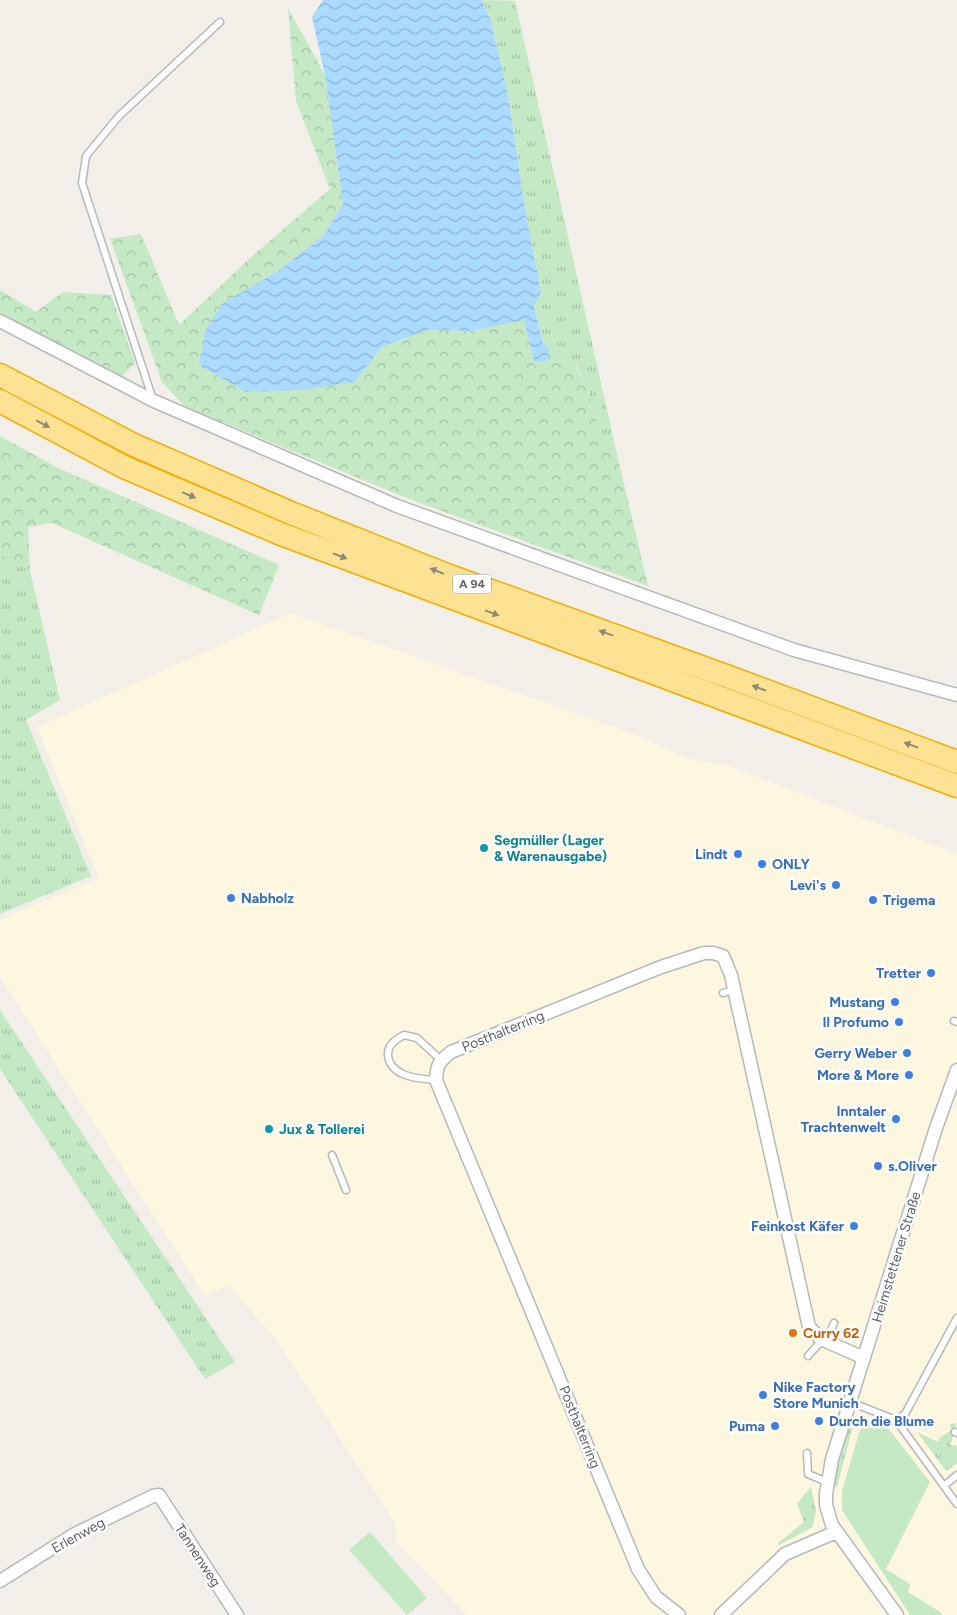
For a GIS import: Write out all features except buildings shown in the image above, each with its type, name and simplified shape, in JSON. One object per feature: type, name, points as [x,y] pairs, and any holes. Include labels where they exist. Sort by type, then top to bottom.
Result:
[{"type":"highway","name":"A 94","points":[[0,374],[134,445],[292,513],[447,575],[957,762]]},
{"type":"highway","name":"A 94","points":[[0,401],[124,467],[281,534],[957,786]]},
{"type":"street","points":[[0,321],[154,401],[397,506],[794,650],[957,694]]},
{"type":"street","name":"Posthalterring","points":[[441,1060],[451,1052],[661,967],[704,953],[714,952],[723,956],[731,975],[728,992],[809,1328],[821,1339]]},
{"type":"street","points":[[436,1080],[437,1067],[441,1060]]},
{"type":"street","name":"Heimstettener Straße","points":[[897,1615],[832,1525],[826,1505],[827,1482],[832,1459],[936,1128],[957,1070]]},
{"type":"street","name":"Posthalterring","points":[[436,1080],[638,1569],[656,1598],[679,1615]]},
{"type":"street","points":[[821,1339],[864,1358]]},
{"type":"street","name":"Erlenweg","points":[[0,1581],[73,1535],[153,1496],[159,1495]]},
{"type":"street","name":"Tannenweg","points":[[159,1495],[237,1615]]},
{"type":"street","points":[[721,1615],[786,1554],[836,1532]]},
{"type":"lane","points":[[154,401],[82,183],[86,156],[119,116],[220,22]]},
{"type":"lane","points":[[436,1080],[412,1077],[395,1070],[389,1062],[388,1052],[392,1043],[404,1035],[417,1038],[441,1060]]},
{"type":"lane","points":[[332,1155],[346,1190]]},
{"type":"lane","points":[[896,1420],[905,1414],[957,1318]]},
{"type":"lane","points":[[808,1356],[821,1339],[831,1330],[834,1323]]},
{"type":"lane","points":[[850,1402],[896,1420],[957,1504]]},
{"type":"lane","points":[[807,1453],[808,1474],[827,1482]]},
{"type":"lane","points":[[944,1486],[957,1475]]},
{"type":"shaded area","points":[[291,613],[626,731],[690,759],[729,766],[957,854],[957,1615],[467,1615],[397,1542],[394,1521],[276,1340],[229,1285],[205,1296],[0,977],[0,920],[99,878],[37,727]]},
{"type":"green space","points":[[482,0],[515,1],[619,463],[597,424],[590,396],[576,365],[547,361],[550,349],[543,343],[534,305],[541,292],[524,203],[509,100],[491,21]]},
{"type":"green space","points":[[288,8],[325,75],[343,204],[324,235],[278,271],[355,382],[382,347],[427,330],[471,331],[524,319],[534,362],[547,361],[575,365],[590,396],[597,424],[619,463],[648,586],[417,502],[185,407],[162,382],[110,239],[141,234],[179,325],[250,258],[330,189],[296,101]]},
{"type":"green space","points":[[0,290],[36,312],[63,292],[111,295],[135,363],[122,376],[0,313]]},
{"type":"green space","points":[[0,436],[56,467],[279,565],[259,615],[52,523],[28,527],[30,571],[0,554]]},
{"type":"green space","points":[[0,554],[30,571],[60,700],[26,720],[91,876],[0,914]]},
{"type":"green space","points":[[0,1010],[235,1362],[205,1379],[0,1069]]},
{"type":"green space","points":[[864,1416],[888,1428],[930,1482],[886,1569],[910,1584],[908,1592],[942,1613],[941,1615],[910,1615],[842,1510],[842,1491]]},
{"type":"green space","points":[[956,1423],[950,1445],[957,1446],[957,1463],[946,1471],[917,1432],[938,1442],[940,1438],[951,1430],[950,1424]]},
{"type":"green space","points":[[848,1425],[853,1426],[837,1487],[832,1485]]},
{"type":"green space","points":[[811,1487],[816,1510],[813,1527],[779,1545],[778,1543],[804,1522],[797,1504]]},
{"type":"green space","points":[[370,1532],[427,1598],[407,1615],[349,1550]]},
{"type":"water","points":[[323,0],[482,0],[491,21],[509,100],[524,203],[541,292],[534,306],[543,343],[550,349],[547,361],[534,362],[524,320],[471,331],[427,330],[382,347],[355,382],[300,390],[246,392],[199,365],[205,332],[222,304],[278,271],[324,235],[343,204],[325,75],[312,17]]},
{"type":"place","name":"Segmüller (Lager & Warenausgabe)","points":[[484,848]]},
{"type":"place","name":"Lindt","points":[[738,854]]},
{"type":"place","name":"ONLY","points":[[762,864]]},
{"type":"place","name":"Levi's","points":[[836,885]]},
{"type":"place","name":"Nabholz","points":[[231,898]]},
{"type":"place","name":"Trigema","points":[[873,900]]},
{"type":"place","name":"Tretter","points":[[931,973]]},
{"type":"place","name":"Mustang","points":[[895,1002]]},
{"type":"place","name":"Il Profumo","points":[[899,1022]]},
{"type":"place","name":"Gerry Weber","points":[[907,1053]]},
{"type":"place","name":"More & More","points":[[909,1075]]},
{"type":"place","name":"Inntaler Trachtenwelt","points":[[896,1119]]},
{"type":"place","name":"Jux & Tollerei","points":[[269,1129]]},
{"type":"place","name":"s.Oliver","points":[[878,1166]]},
{"type":"place","name":"Feinkost Käfer","points":[[854,1226]]},
{"type":"place","name":"Curry 62","points":[[793,1333]]},
{"type":"place","name":"Nike Factory Store Munich","points":[[763,1395]]},
{"type":"place","name":"Durch die Blume","points":[[819,1421]]},
{"type":"place","name":"Puma","points":[[775,1426]]}]
